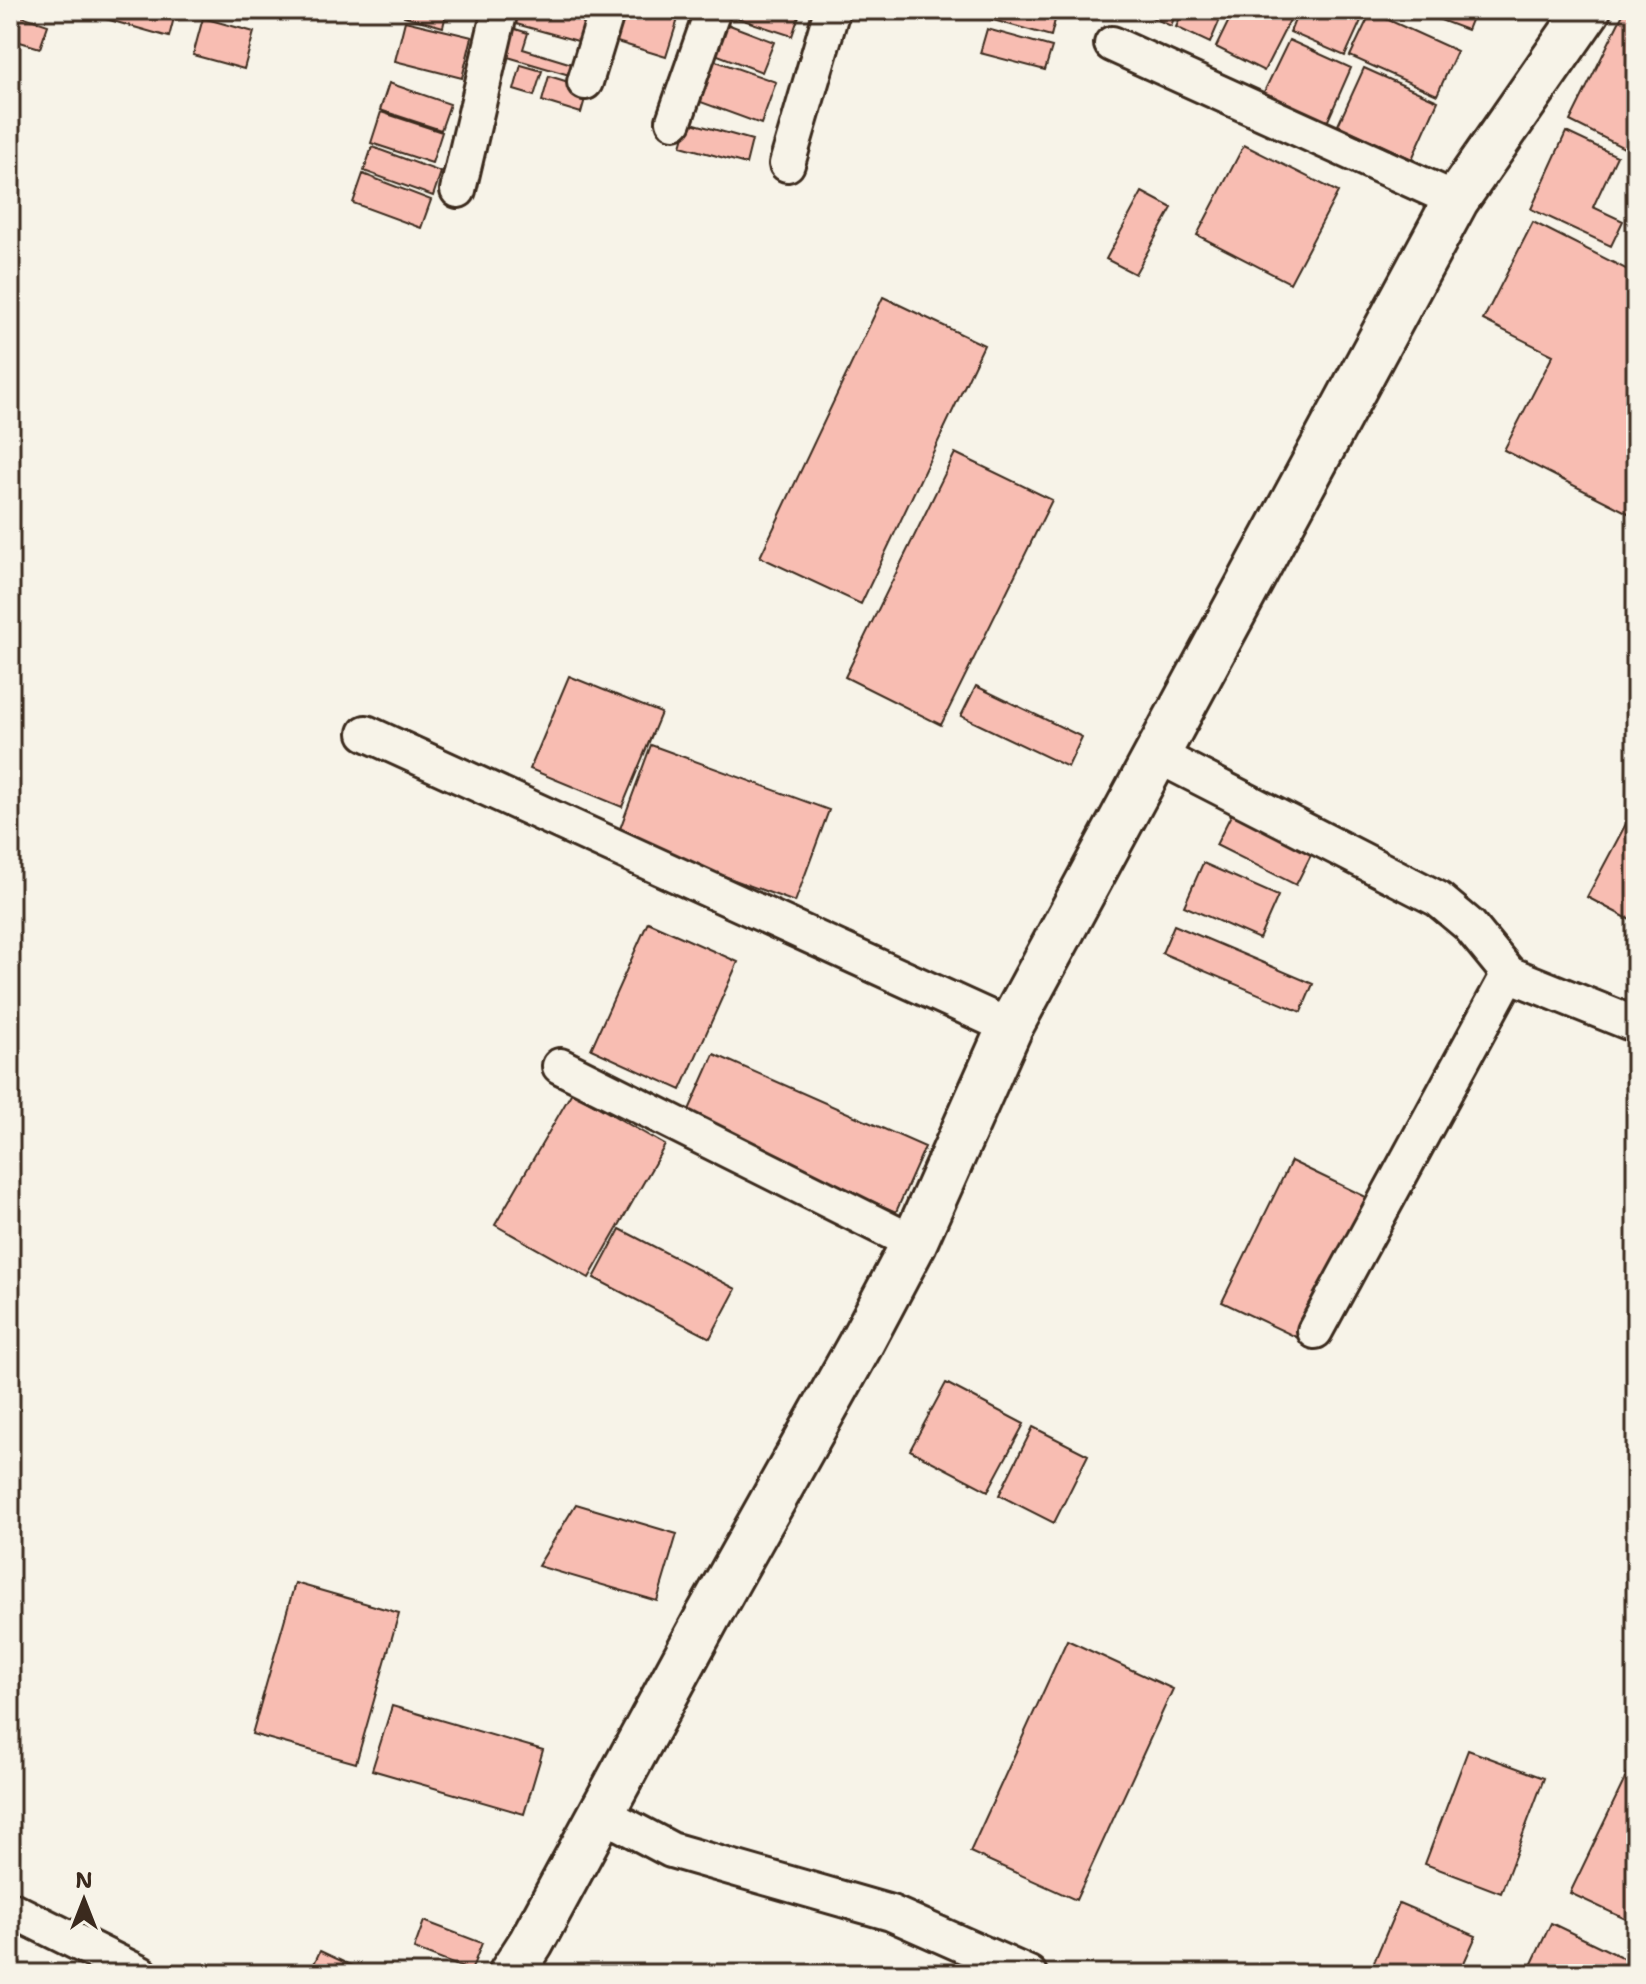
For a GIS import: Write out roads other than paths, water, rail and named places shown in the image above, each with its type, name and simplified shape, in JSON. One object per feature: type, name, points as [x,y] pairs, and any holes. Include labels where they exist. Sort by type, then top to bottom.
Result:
[{"type":"main road","points":[[511,1974],[531,1943],[860,1345],[914,1243],[1010,1027],[1456,200],[1588,10]]},
{"type":"street","points":[[458,190],[500,10]]},
{"type":"street","points":[[585,82],[607,10]]},
{"type":"street","points":[[674,121],[713,10]]},
{"type":"street","points":[[787,164],[832,10]]},
{"type":"street","points":[[1112,44],[1456,200]]},
{"type":"street","points":[[366,733],[1010,1027]]},
{"type":"street","points":[[1155,754],[1438,899],[1469,925],[1509,974],[1636,1025]]},
{"type":"street","points":[[1315,1331],[1509,974]]},
{"type":"street","points":[[560,1066],[914,1243]]},
{"type":"street","points":[[601,1813],[671,1850],[891,1913],[1029,1974]]},
{"type":"street","points":[[10,1909],[141,1974]]}]
